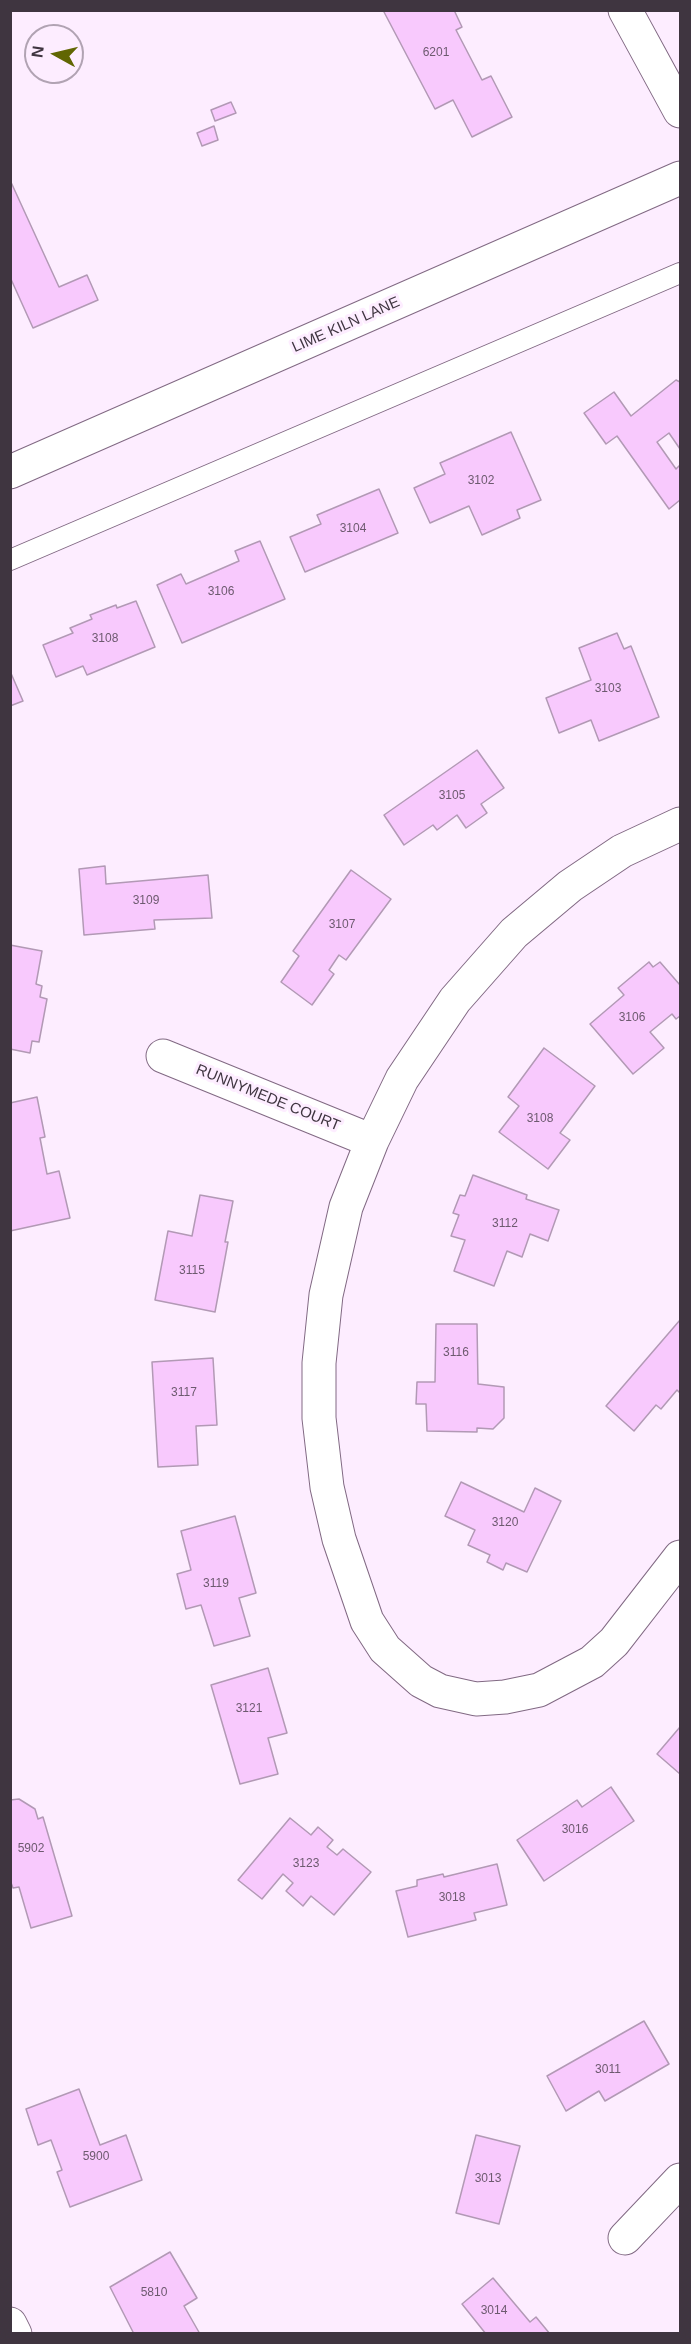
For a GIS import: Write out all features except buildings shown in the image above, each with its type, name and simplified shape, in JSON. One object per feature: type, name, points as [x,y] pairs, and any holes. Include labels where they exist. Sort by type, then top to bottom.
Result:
[{"type":"street","points":[[625,10],[681,111]]},
{"type":"street","name":"LIME KILN LANE","points":[[10,472],[681,178]]},
{"type":"street","points":[[681,824],[622,851],[570,886],[514,933],[455,1000],[402,1079],[372,1140],[346,1207],[326,1295],[319,1363],[319,1407],[326,1475],[339,1539],[367,1621],[385,1649],[421,1681],[449,1695],[476,1699],[505,1697],[539,1690],[592,1662],[614,1641],[681,1557]]},
{"type":"street","name":"RUNNYMEDE COURT","points":[[163,1056],[372,1140]]},
{"type":"street","points":[[625,2238],[681,2180]]},
{"type":"street","points":[[10,2324],[15,2334]]},
{"type":"lane","points":[[10,560],[681,273]]}]
